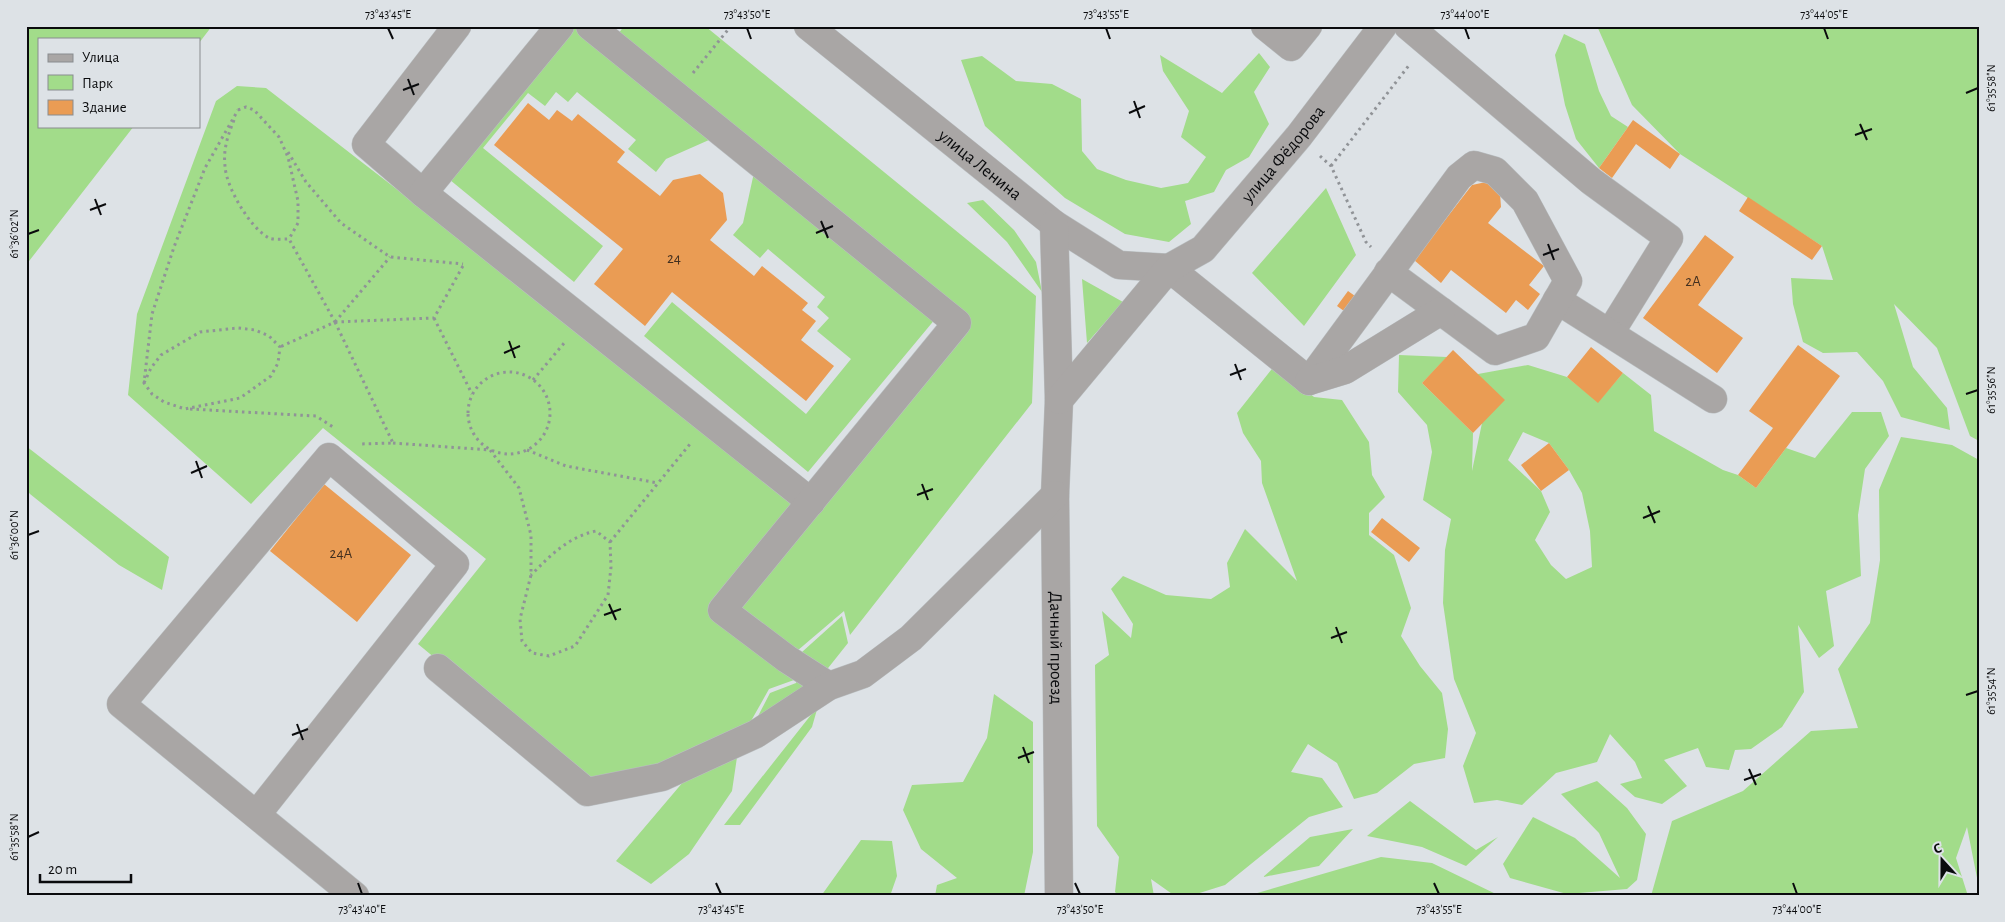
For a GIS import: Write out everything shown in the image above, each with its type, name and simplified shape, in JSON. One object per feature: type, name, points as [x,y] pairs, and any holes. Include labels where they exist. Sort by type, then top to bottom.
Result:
[{"type":"street","points":[[457,26],[366,144],[423,193],[811,502]]},
{"type":"street","points":[[423,193],[560,26]]},
{"type":"street","name":"улица Ленина","points":[[808,26],[1054,224],[1119,265],[1169,268]]},
{"type":"street","points":[[1265,26],[1291,46],[1308,26]]},
{"type":"street","name":"улица Фёдорова","points":[[1169,268],[1203,250],[1299,136],[1383,26]]},
{"type":"street","points":[[601,30],[675,95],[957,323],[722,610],[788,659],[829,686]]},
{"type":"street","points":[[1417,34],[1591,181],[1669,238],[1610,334]]},
{"type":"street","points":[[1309,382],[1390,269],[1459,177],[1474,165],[1495,171],[1525,201],[1568,281],[1536,337],[1495,351],[1441,311],[1390,269]]},
{"type":"street","name":"Дачный проезд","points":[[1054,224],[1059,400],[1054,495],[1059,896]]},
{"type":"street","points":[[1059,400],[1169,268],[1309,382]]},
{"type":"street","points":[[1557,300],[1713,399]]},
{"type":"street","points":[[1309,382],[1345,370],[1441,311]]},
{"type":"street","points":[[257,814],[455,564],[329,457],[121,704],[355,896]]},
{"type":"street","points":[[438,668],[587,792],[662,777],[756,734],[829,686],[863,674],[912,638],[1054,495]]},
{"type":"path","points":[[26,32],[31,26]]},
{"type":"path","points":[[675,95],[731,26]]},
{"type":"path","points":[[1331,166],[1417,34]]},
{"type":"path","points":[[339,430],[316,416],[185,409],[164,402],[152,394],[144,383],[152,314],[174,247],[205,168],[238,110],[246,107],[254,110],[279,137],[306,182],[341,223],[390,257],[464,264],[434,318]]},
{"type":"path","points":[[238,110],[226,141],[224,167],[236,200],[253,224],[270,238],[289,239]]},
{"type":"path","points":[[1299,136],[1331,166],[1366,242],[1390,269]]},
{"type":"path","points":[[279,137],[288,157],[298,201],[298,223],[289,239]]},
{"type":"path","points":[[289,239],[335,322],[393,443]]},
{"type":"path","points":[[335,322],[390,257]]},
{"type":"path","points":[[280,347],[335,322],[434,318]]},
{"type":"path","points":[[434,318],[472,394]]},
{"type":"path","points":[[533,380],[584,321]]},
{"type":"path","points":[[144,383],[150,368],[161,355],[200,332],[238,328],[255,330],[269,336],[280,347]]},
{"type":"path","points":[[185,409],[240,398],[271,376],[278,363],[280,347]]},
{"type":"path","points":[[354,440],[362,445],[393,443],[490,450],[502,454],[514,454],[527,450],[538,442],[546,431],[550,417],[548,403],[543,390],[533,380],[513,373],[492,375],[481,383],[472,394],[468,406],[468,419],[472,431],[479,442],[490,450],[519,488],[531,535],[532,575],[520,619],[522,641],[532,653],[549,656],[575,646],[608,595],[611,567],[610,542],[709,421]]},
{"type":"path","points":[[527,450],[566,466],[658,483]]},
{"type":"path","points":[[532,575],[556,550],[581,534],[596,531],[610,542]]},
{"type":"green space","points":[[26,26],[212,26],[200,42],[200,38],[38,38],[38,128],[132,128],[26,265]]},
{"type":"green space","points":[[566,26],[582,26],[718,136],[666,159],[656,172],[628,149],[636,140],[577,92],[568,102],[556,92],[545,106],[528,93],[483,148],[603,246],[574,282],[444,175]]},
{"type":"green space","points":[[624,26],[705,26],[1036,296],[1032,403],[850,635],[844,611],[797,651],[734,604],[965,321],[616,37]]},
{"type":"green space","points":[[1597,26],[1979,26],[1979,441],[1970,436],[1937,348],[1894,304],[1913,367],[1947,408],[1950,430],[1901,417],[1883,381],[1857,352],[1823,353],[1803,342],[1793,304],[1791,278],[1833,280],[1822,246],[1680,154],[1632,105]]},
{"type":"green space","points":[[1564,34],[1585,44],[1599,91],[1611,116],[1628,127],[1599,168],[1576,139],[1565,105],[1555,55]]},
{"type":"green space","points":[[1259,53],[1270,67],[1254,92],[1269,124],[1249,157],[1226,170],[1214,192],[1185,201],[1191,224],[1169,242],[1125,234],[1065,198],[985,126],[961,60],[982,56],[1016,81],[1052,84],[1081,99],[1082,151],[1097,169],[1126,180],[1161,188],[1188,183],[1206,157],[1181,137],[1189,111],[1163,71],[1160,55],[1222,93]]},
{"type":"green space","points":[[237,86],[266,88],[801,502],[718,610],[795,668],[794,680],[769,689],[751,721],[660,771],[588,785],[418,644],[486,559],[323,428],[251,504],[128,395],[137,314],[216,101]]},
{"type":"green space","points":[[755,168],[936,318],[808,472],[644,336],[672,302],[806,414],[851,359],[817,331],[829,318],[817,307],[825,297],[768,249],[760,258],[733,235],[743,223]]},
{"type":"green space","points":[[1326,188],[1356,255],[1304,326],[1252,273]]},
{"type":"green space","points":[[983,200],[1014,230],[1036,262],[1042,292],[1007,242],[967,203]]},
{"type":"green space","points":[[1082,279],[1123,302],[1087,343]]},
{"type":"green space","points":[[1399,355],[1447,357],[1422,383],[1473,433],[1472,471],[1482,423],[1478,374],[1528,365],[1567,377],[1598,402],[1623,373],[1651,395],[1654,431],[1723,470],[1738,475],[1756,488],[1786,448],[1815,458],[1852,412],[1881,412],[1889,436],[1865,469],[1858,515],[1861,576],[1826,591],[1834,646],[1819,658],[1798,625],[1804,692],[1782,727],[1751,749],[1735,750],[1729,770],[1706,767],[1698,748],[1664,760],[1687,786],[1662,804],[1635,797],[1620,784],[1642,778],[1635,762],[1610,734],[1597,762],[1556,773],[1522,805],[1497,800],[1474,803],[1463,766],[1476,733],[1454,679],[1443,603],[1445,550],[1451,519],[1423,500],[1432,452],[1427,425],[1398,392]],"holes":[[[1523,432],[1549,443],[1569,470],[1582,493],[1590,531],[1592,567],[1566,579],[1551,565],[1535,540],[1550,512],[1541,491],[1508,460]]]},
{"type":"green space","points":[[1275,365],[1314,397],[1342,400],[1369,442],[1372,475],[1385,497],[1369,513],[1369,535],[1394,555],[1411,608],[1401,636],[1420,666],[1442,693],[1448,729],[1445,758],[1414,764],[1377,793],[1354,799],[1337,763],[1308,744],[1291,772],[1322,778],[1343,807],[1309,817],[1225,885],[1190,896],[1175,896],[1151,879],[1154,896],[1119,896],[1115,892],[1119,857],[1097,826],[1095,665],[1109,655],[1102,611],[1131,638],[1133,624],[1111,589],[1123,576],[1166,595],[1211,599],[1230,587],[1227,563],[1245,529],[1297,581],[1262,483],[1261,461],[1243,433],[1237,413]]},
{"type":"green space","points":[[1901,437],[1952,445],[1979,460],[1979,888],[1967,827],[1956,858],[1968,896],[1651,896],[1672,821],[1743,791],[1811,731],[1858,728],[1838,669],[1870,623],[1880,560],[1879,490]]},
{"type":"green space","points":[[26,446],[169,557],[162,590],[119,565],[30,494],[26,489]]},
{"type":"green space","points":[[842,616],[848,643],[782,726],[756,720],[770,693],[796,683],[802,652]]},
{"type":"green space","points":[[994,694],[1033,722],[1033,852],[1024,896],[935,896],[937,885],[957,878],[921,849],[903,810],[912,785],[963,782],[987,738]]},
{"type":"green space","points":[[818,706],[812,727],[740,825],[724,825]]},
{"type":"green space","points":[[740,737],[732,791],[689,854],[651,884],[616,861],[689,775]]},
{"type":"green space","points":[[1597,781],[1627,808],[1646,834],[1637,880],[1627,889],[1567,894],[1510,878],[1503,864],[1533,817],[1575,838],[1620,878],[1599,833],[1561,794]]},
{"type":"green space","points":[[1410,801],[1476,850],[1498,837],[1466,866],[1422,847],[1367,836]]},
{"type":"green space","points":[[1353,829],[1319,866],[1263,877],[1310,837]]},
{"type":"green space","points":[[861,840],[892,841],[897,876],[890,896],[821,896]]},
{"type":"green space","points":[[1381,857],[1432,863],[1500,896],[1247,896]]},
{"type":"building","points":[[528,103],[549,120],[557,110],[572,121],[578,114],[625,152],[617,162],[660,196],[673,180],[700,174],[723,193],[727,220],[710,240],[754,276],[762,266],[808,303],[802,310],[816,321],[801,340],[834,366],[806,401],[672,292],[645,326],[594,284],[623,249],[494,145]]},
{"type":"building","points":[[1633,120],[1680,154],[1670,169],[1636,144],[1612,178],[1599,168]]},
{"type":"building","points":[[1486,182],[1500,193],[1501,207],[1488,223],[1544,266],[1529,285],[1540,294],[1528,310],[1516,300],[1506,313],[1451,270],[1441,283],[1414,260],[1472,185]]},
{"type":"building","points":[[1748,197],[1822,246],[1812,260],[1739,211]]},
{"type":"building","points":[[1705,235],[1734,257],[1698,305],[1743,338],[1717,373],[1643,318]]},
{"type":"building","points":[[1348,291],[1355,296],[1344,311],[1337,306]]},
{"type":"building","points":[[1798,345],[1840,376],[1756,488],[1738,475],[1773,428],[1749,411]]},
{"type":"building","points":[[1591,347],[1623,373],[1598,403],[1567,377]]},
{"type":"building","points":[[1453,350],[1505,400],[1473,433],[1422,383]]},
{"type":"building","points":[[1549,443],[1569,470],[1541,491],[1521,465]]},
{"type":"building","points":[[324,484],[411,555],[357,622],[270,551]]},
{"type":"building","points":[[1382,518],[1420,548],[1409,562],[1371,532]]}]
